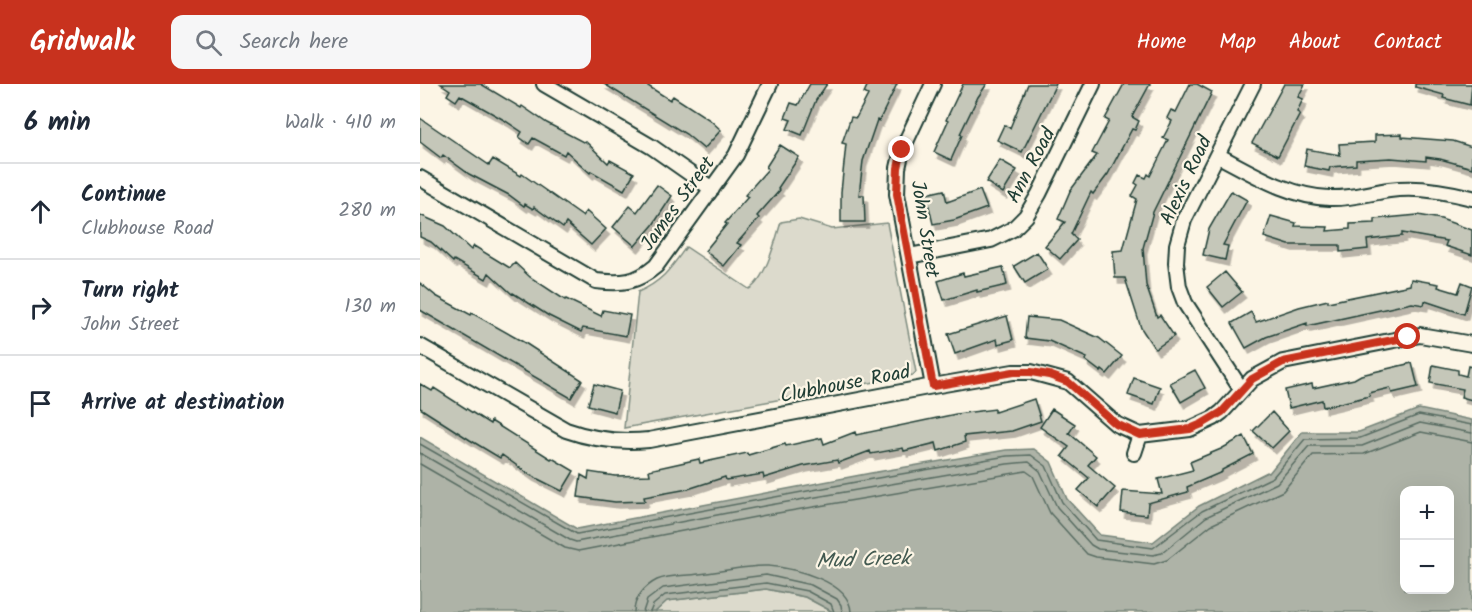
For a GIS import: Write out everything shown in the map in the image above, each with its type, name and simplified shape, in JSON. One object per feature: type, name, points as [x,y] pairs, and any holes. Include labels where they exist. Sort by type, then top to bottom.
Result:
[{"type":"street","points":[[544,84],[652,147],[712,189]]},
{"type":"street","name":"James Street","points":[[420,178],[597,281],[616,284],[635,280],[656,266],[740,149],[770,84]]},
{"type":"street","name":"John Street","points":[[933,84],[902,150],[898,168],[897,194],[933,386]]},
{"type":"street","name":"Ann Road","points":[[909,256],[991,240],[1013,229],[1026,216],[1039,194],[1094,84]]},
{"type":"street","name":"Alexis Road","points":[[1241,389],[1185,303],[1179,286],[1176,263],[1177,245],[1184,220],[1253,84]]},
{"type":"street","points":[[1217,155],[1287,190],[1309,196],[1344,198],[1413,188],[1440,190],[1472,198]]},
{"type":"street","points":[[1134,453],[1140,435],[1190,429],[1202,424],[1222,412],[1241,389],[1262,372],[1283,362],[1390,339],[1420,335],[1472,344]]},
{"type":"street","name":"Clubhouse Road","points":[[420,346],[566,430],[591,439],[626,443],[649,440],[1013,372],[1049,375],[1068,382],[1116,424],[1140,435]]},
{"type":"shaded area","points":[[799,219],[832,229],[887,223],[916,372],[913,375],[624,428],[638,292],[647,288],[671,268],[686,247],[749,289],[755,285],[765,269],[781,222]]},
{"type":"shaded area","points":[[766,589],[805,597],[833,612],[655,612],[666,601]]},
{"type":"water","name":"Mud Creek","points":[[1419,409],[1472,420],[1472,612],[833,612],[805,597],[766,589],[667,601],[655,612],[420,612],[420,437],[577,529],[871,473],[1006,450],[1034,449],[1051,462],[1067,499],[1100,535],[1153,542],[1199,506],[1269,473],[1302,432],[1359,432]]},
{"type":"building","points":[[441,84],[481,84],[521,108],[522,106],[547,123],[585,141],[608,163],[610,160],[634,173],[624,190],[591,171],[590,173],[566,151],[564,155],[533,138],[529,144],[519,137],[522,132],[460,95],[456,101],[447,95],[450,90]]},
{"type":"building","points":[[604,84],[645,84],[670,100],[673,96],[710,120],[721,130],[704,149],[686,134]]},
{"type":"building","points":[[810,84],[827,84],[816,100],[802,135],[787,129],[791,120],[785,118],[791,103],[798,105]]},
{"type":"building","points":[[868,84],[897,84],[879,121],[877,120],[863,161],[859,195],[864,195],[865,222],[841,222],[841,192],[846,144],[842,143],[851,117],[856,118],[868,95],[864,93]]},
{"type":"building","points":[[963,84],[987,84],[960,134],[962,135],[951,160],[934,152]]},
{"type":"building","points":[[1028,84],[1056,84],[1022,152],[997,140],[1004,125],[1010,128]]},
{"type":"building","points":[[1124,84],[1150,84],[1132,117],[1139,121],[1135,130],[1132,129],[1108,174],[1093,194],[1091,192],[1071,234],[1077,240],[1060,259],[1045,246],[1065,222],[1058,219],[1070,191],[1097,155],[1092,153],[1109,121],[1105,119]]},
{"type":"building","points":[[1190,84],[1197,84],[1212,92],[1153,212],[1143,248],[1146,285],[1157,317],[1160,315],[1174,336],[1155,349],[1141,328],[1125,278],[1115,278],[1113,251],[1123,250],[1137,199],[1132,196],[1138,185],[1135,183],[1139,175],[1146,178],[1148,174],[1150,176],[1168,140],[1163,138],[1172,121],[1167,118],[1171,110],[1176,112]]},
{"type":"building","points":[[1284,84],[1305,84],[1298,97],[1303,99],[1297,112],[1300,114],[1278,156],[1252,143]]},
{"type":"building","points":[[1415,84],[1472,84],[1470,105],[1443,98],[1444,95],[1415,87]]},
{"type":"building","points":[[420,118],[489,165],[493,159],[521,176],[522,174],[582,216],[586,211],[606,229],[591,245],[566,223],[563,228],[534,207],[533,209],[525,204],[524,206],[509,195],[469,174],[443,155],[441,158],[420,142]]},
{"type":"building","points":[[1402,134],[1402,137],[1453,141],[1472,147],[1472,168],[1426,157],[1426,161],[1391,158],[1356,160],[1356,165],[1330,167],[1329,171],[1304,166],[1307,149],[1340,155],[1339,144],[1375,142],[1375,135]]},
{"type":"building","points":[[780,145],[799,157],[778,188],[780,190],[737,243],[741,245],[724,266],[705,251],[748,197],[745,195],[768,169],[766,167]]},
{"type":"building","points":[[1000,160],[1017,170],[1003,193],[986,182]]},
{"type":"building","points":[[657,185],[672,196],[653,225],[635,246],[613,227],[630,206],[637,212]]},
{"type":"building","points":[[944,190],[947,202],[980,190],[987,208],[954,220],[933,224],[926,194]]},
{"type":"building","points":[[1231,191],[1247,200],[1223,245],[1228,246],[1225,260],[1203,255],[1209,229]]},
{"type":"building","points":[[420,215],[445,226],[471,250],[474,246],[510,268],[515,263],[530,277],[565,300],[601,316],[603,310],[630,315],[626,336],[583,328],[581,332],[512,294],[489,273],[486,279],[454,260],[453,262],[431,242],[420,237]]},
{"type":"building","points":[[1418,215],[1441,219],[1472,230],[1472,255],[1445,246],[1447,241],[1402,233],[1402,236],[1367,240],[1368,249],[1340,252],[1340,245],[1289,245],[1264,237],[1271,216],[1296,223],[1295,226],[1328,227],[1327,231],[1350,229],[1350,224],[1375,223],[1375,219]]},
{"type":"building","points":[[1037,252],[1048,269],[1025,283],[1014,266]]},
{"type":"building","points":[[1003,267],[1007,285],[977,292],[977,290],[944,300],[938,281],[963,273],[964,276]]},
{"type":"building","points":[[1225,272],[1242,292],[1223,307],[1207,287]]},
{"type":"building","points":[[1411,279],[1439,284],[1438,287],[1458,293],[1462,282],[1472,286],[1464,314],[1425,301],[1424,305],[1412,303],[1307,326],[1307,323],[1266,337],[1246,348],[1232,323],[1251,312],[1256,322],[1328,300],[1328,302],[1410,285]]},
{"type":"building","points":[[420,283],[436,296],[525,343],[582,380],[571,398],[420,310]]},
{"type":"building","points":[[1007,316],[1013,340],[998,344],[997,339],[955,354],[948,334]]},
{"type":"building","points":[[1027,317],[1059,320],[1099,338],[1122,356],[1107,374],[1102,370],[1101,372],[1085,360],[1087,358],[1049,341],[1025,338]]},
{"type":"building","points":[[1412,363],[1418,387],[1392,393],[1390,388],[1369,393],[1370,396],[1323,407],[1322,400],[1289,408],[1285,390],[1312,384],[1313,388]]},
{"type":"building","points":[[1433,365],[1458,370],[1458,374],[1466,376],[1468,366],[1472,367],[1472,400],[1461,397],[1463,389],[1430,383]]},
{"type":"building","points":[[1195,370],[1205,388],[1181,402],[1170,383]]},
{"type":"building","points":[[1134,378],[1160,387],[1154,404],[1128,395]]},
{"type":"building","points":[[420,384],[432,391],[434,388],[490,424],[491,421],[574,471],[562,491],[530,475],[502,455],[500,458],[420,408]]},
{"type":"building","points":[[594,384],[620,391],[615,412],[588,405]]},
{"type":"building","points":[[1034,399],[1041,421],[1012,431],[964,436],[965,442],[938,451],[936,443],[904,451],[903,448],[871,454],[870,451],[838,463],[837,460],[803,466],[764,478],[763,474],[726,480],[725,477],[688,489],[644,497],[645,501],[615,502],[578,497],[581,475],[588,479],[589,472],[615,476],[650,475],[649,470],[699,459],[700,463],[747,453],[748,455],[785,444],[786,446],[822,438],[824,444],[855,432],[856,435],[956,414],[995,409],[995,412]]},
{"type":"building","points":[[1052,409],[1075,424],[1069,433],[1096,456],[1088,465],[1115,488],[1098,507],[1078,490],[1089,478],[1062,456],[1069,447],[1040,427]]},
{"type":"building","points":[[1272,412],[1289,431],[1272,448],[1253,431]]},
{"type":"building","points":[[1244,436],[1253,454],[1222,472],[1187,487],[1188,492],[1148,503],[1147,515],[1121,512],[1123,491],[1162,494],[1158,479],[1193,470],[1190,462]]},
{"type":"route","points":[[902,150],[898,168],[897,194],[933,386],[1013,372],[1049,375],[1068,382],[1116,424],[1140,435],[1190,429],[1214,418],[1252,379],[1283,362],[1408,337]]}]
